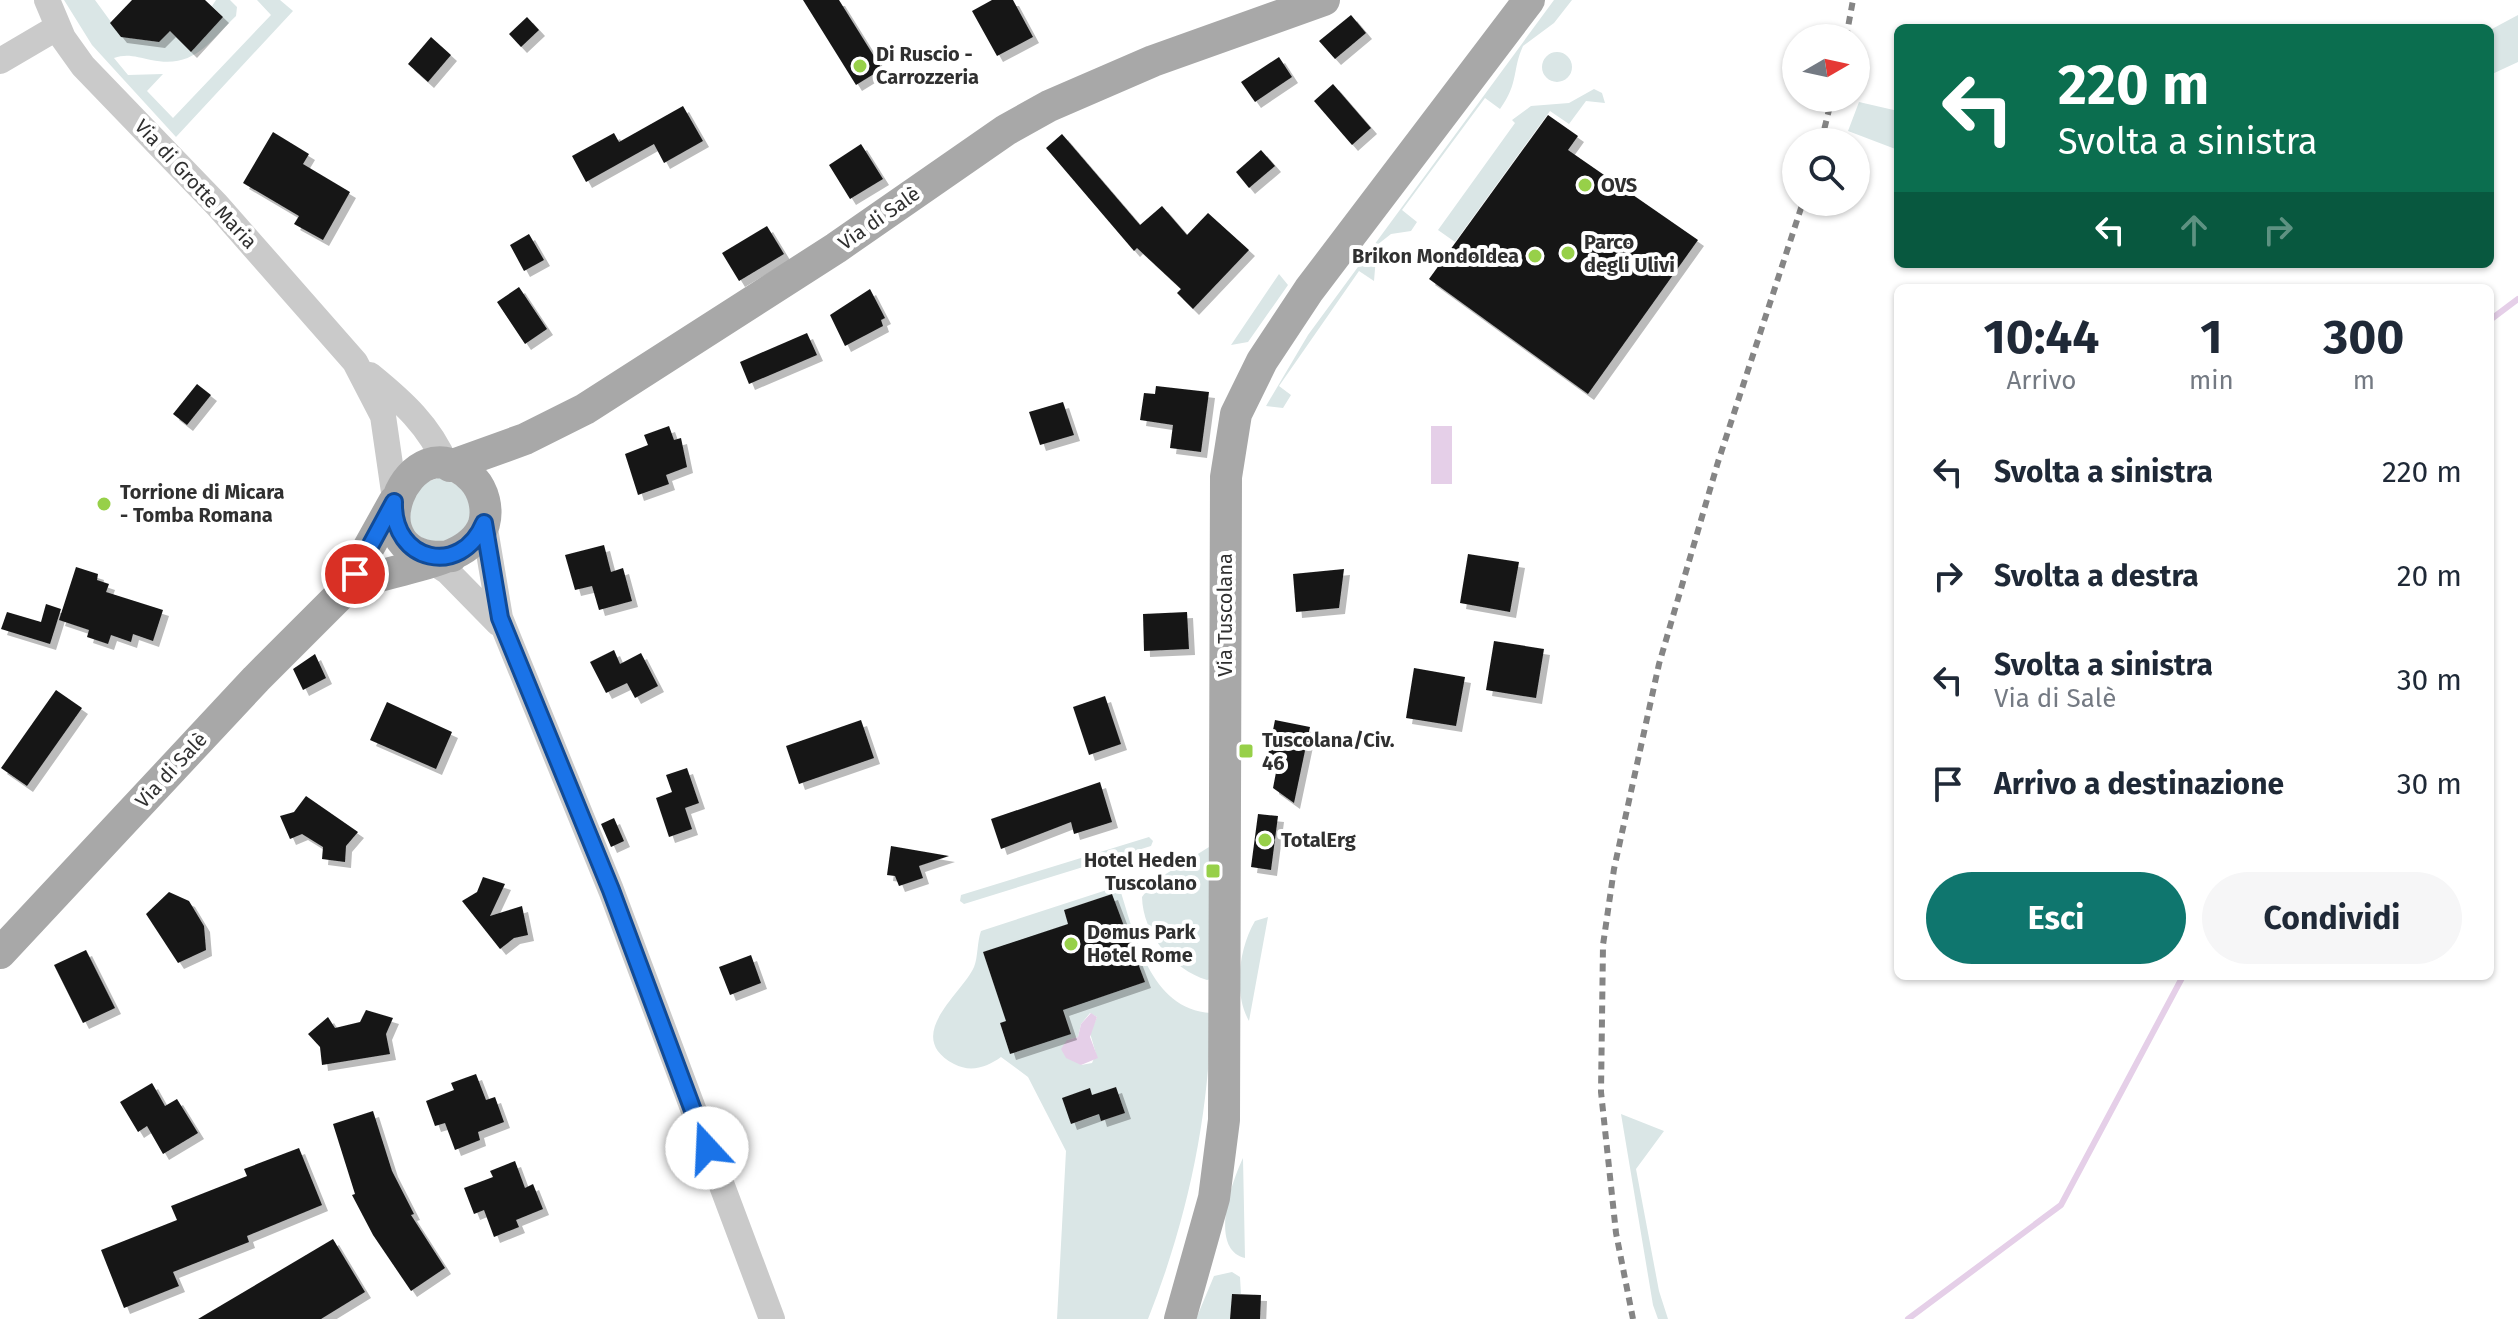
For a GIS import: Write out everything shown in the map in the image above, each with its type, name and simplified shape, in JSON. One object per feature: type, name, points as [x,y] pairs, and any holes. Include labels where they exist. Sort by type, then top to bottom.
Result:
[{"type":"main road","name":"Via di Salè","points":[[449,456],[525,439],[585,409],[836,248],[1006,130],[1049,106],[1153,61],[1324,0]]},
{"type":"main road","name":"Via Tuscolana","points":[[1180,1319],[1214,1198],[1224,1120],[1226,508],[1233,425],[1255,373],[1309,290],[1529,0]]},
{"type":"main road","points":[[449,456],[483,493],[484,523],[472,543],[436,557],[408,545],[398,532],[395,500],[408,476],[449,456]]},
{"type":"main road","name":"Via di Salè","points":[[0,953],[256,679],[345,590],[395,500]]},
{"type":"main road","name":"Via di Salè","points":[[345,590],[384,572],[436,557]]},
{"type":"street","name":"Via di Grotte Maria","points":[[47,0],[58,27],[83,66],[217,205],[355,362],[408,409],[449,456]]},
{"type":"street","points":[[0,61],[58,27]]},
{"type":"street","name":"Via di Grotte Maria","points":[[355,362],[383,416],[395,500]]},
{"type":"street","points":[[484,523],[494,593],[505,632],[615,901],[772,1319]]},
{"type":"street","points":[[436,557],[505,632]]},
{"type":"shaded area","points":[[64,0],[95,0],[122,37],[159,42],[170,31],[191,52],[223,17],[212,6],[216,0],[230,0],[237,7],[236,16],[199,52],[189,57],[166,62],[128,56],[114,58],[128,75],[163,74],[147,91],[173,118],[271,15],[257,0],[280,0],[293,11],[176,137],[92,45]]},
{"type":"shaded area","points":[[1554,0],[1572,0],[1554,23],[1523,46],[1513,84],[1500,109],[1485,98],[1402,210],[1417,222],[1411,231],[1391,234],[1377,245],[1374,281],[1359,271],[1279,386],[1291,395],[1283,408],[1266,406],[1308,335]]},
{"type":"shaded area","points":[[2518,15],[2518,62],[2494,73],[2494,28]]},
{"type":"shaded area","points":[[1557,52],[1567,57],[1572,67],[1567,77],[1557,82],[1547,77],[1542,67],[1547,57]]},
{"type":"shaded area","points":[[1594,89],[1602,93],[1605,103],[1586,101],[1569,124],[1550,111],[1455,242],[1438,230],[1515,123],[1512,120],[1531,106],[1569,103]]},
{"type":"shaded area","points":[[1870,105],[1894,110],[1894,148],[1870,139],[1870,128],[1849,128],[1855,112],[1870,112]]},
{"type":"shaded area","points":[[1279,274],[1288,285],[1248,342],[1231,345]]},
{"type":"shaded area","points":[[1431,426],[1452,426],[1452,484],[1431,484]]},
{"type":"shaded area","points":[[443,476],[470,494],[470,529],[440,547],[409,531],[412,488]]},
{"type":"shaded area","points":[[1149,837],[1153,841],[1151,846],[964,904],[960,901],[961,895]]},
{"type":"shaded area","points":[[1209,847],[1211,979],[1207,980],[1182,968],[1162,948],[1148,924],[1142,897],[1153,882]]},
{"type":"shaded area","points":[[1119,886],[1139,946],[1159,984],[1190,1009],[1211,1013],[1206,1092],[1193,1169],[1174,1245],[1148,1319],[1057,1319],[1066,1151],[1028,1077],[1001,1057],[979,1068],[967,1068],[954,1064],[939,1053],[934,1041],[934,1028],[974,967],[981,931]],"holes":[[[1112,894],[1145,982],[1089,1001],[1081,975],[1000,1002],[983,952],[1071,931],[1064,910]],[[1061,1003],[1071,1033],[1010,1054],[1000,1023]],[[1090,1013],[1097,1017],[1090,1033],[1096,1054],[1092,1063],[1081,1065],[1067,1040],[1078,1037],[1081,1024]],[[1116,1087],[1125,1113],[1102,1121],[1093,1095]],[[1089,1089],[1098,1115],[1071,1124],[1063,1098]]]},
{"type":"shaded area","points":[[1268,917],[1249,1021],[1241,997],[1242,957],[1255,921]]},
{"type":"shaded area","points":[[1091,1013],[1097,1017],[1090,1037],[1098,1058],[1081,1065],[1066,1058],[1061,1049],[1067,1040],[1078,1037],[1081,1024]]},
{"type":"shaded area","points":[[1621,1114],[1664,1131],[1636,1169],[1659,1291],[1668,1319],[1658,1319],[1653,1305]]},
{"type":"shaded area","points":[[1243,1158],[1245,1258],[1234,1252],[1225,1228],[1229,1197]]},
{"type":"shaded area","points":[[1232,1272],[1240,1277],[1241,1294],[1232,1294],[1230,1319],[1196,1319],[1214,1276]]},
{"type":"building","points":[[132,0],[205,0],[223,17],[191,52],[170,31],[159,42],[121,37],[110,23]]},
{"type":"building","points":[[803,0],[839,0],[882,69],[856,85]]},
{"type":"building","points":[[992,0],[1013,0],[1033,37],[997,56],[972,11]]},
{"type":"building","points":[[1351,15],[1366,33],[1335,59],[1319,41]]},
{"type":"building","points":[[527,17],[539,30],[521,47],[509,34]]},
{"type":"building","points":[[431,37],[451,55],[428,82],[408,64]]},
{"type":"building","points":[[1279,57],[1292,77],[1255,102],[1241,82]]},
{"type":"building","points":[[1333,84],[1371,128],[1352,145],[1314,101]]},
{"type":"building","points":[[683,106],[703,141],[664,163],[654,144],[586,182],[572,156],[614,133],[619,142]]},
{"type":"building","name":"Parco degli Ulivi","points":[[1548,115],[1578,136],[1568,150],[1698,240],[1588,394],[1429,279]]},
{"type":"building","points":[[273,132],[309,154],[303,164],[350,192],[323,240],[294,224],[299,216],[243,183]]},
{"type":"building","points":[[1062,134],[1140,225],[1162,206],[1187,235],[1208,213],[1249,250],[1193,309],[1177,293],[1181,289],[1137,248],[1134,251],[1046,148]]},
{"type":"building","points":[[861,144],[883,179],[850,199],[829,165]]},
{"type":"building","points":[[1261,150],[1275,166],[1249,188],[1236,172]]},
{"type":"building","points":[[767,226],[784,254],[739,281],[722,253]]},
{"type":"building","points":[[529,234],[544,260],[524,271],[510,245]]},
{"type":"building","points":[[519,287],[547,329],[525,344],[497,302]]},
{"type":"building","points":[[870,289],[885,318],[881,320],[883,326],[845,346],[830,315]]},
{"type":"building","points":[[807,333],[817,355],[749,384],[740,362]]},
{"type":"building","points":[[197,384],[211,395],[187,425],[173,414]]},
{"type":"building","points":[[1156,386],[1209,392],[1201,452],[1170,448],[1173,425],[1140,420],[1144,393],[1155,394]]},
{"type":"building","points":[[1063,402],[1074,435],[1040,445],[1029,412]]},
{"type":"building","points":[[669,426],[674,440],[681,438],[687,467],[666,475],[669,484],[638,495],[625,454],[648,445],[644,435]]},
{"type":"building","points":[[604,545],[611,572],[623,568],[632,601],[599,610],[592,586],[575,590],[565,555]]},
{"type":"building","points":[[1468,554],[1519,562],[1510,612],[1460,603]]},
{"type":"building","points":[[76,567],[98,574],[97,580],[109,584],[106,592],[163,610],[153,641],[133,634],[131,642],[111,635],[108,644],[87,637],[89,630],[59,620]]},
{"type":"building","points":[[1344,569],[1339,608],[1296,612],[1293,574]]},
{"type":"building","points":[[46,604],[61,609],[50,644],[1,629],[7,612],[41,622]]},
{"type":"building","points":[[1187,612],[1189,649],[1144,651],[1143,614]]},
{"type":"building","points":[[1494,641],[1544,649],[1536,698],[1486,690]]},
{"type":"building","points":[[614,650],[620,664],[641,653],[658,686],[635,698],[627,683],[606,693],[590,662]]},
{"type":"building","points":[[315,654],[326,678],[303,690],[293,669]]},
{"type":"building","points":[[1414,668],[1465,677],[1456,726],[1406,718]]},
{"type":"building","points":[[56,690],[82,708],[27,786],[1,768]]},
{"type":"building","points":[[1105,696],[1121,744],[1089,755],[1073,707]]},
{"type":"building","points":[[387,702],[452,732],[436,769],[370,740]]},
{"type":"building","points":[[861,720],[874,758],[799,784],[786,746]]},
{"type":"building","points":[[1275,720],[1310,727],[1294,803],[1273,788],[1278,762],[1267,760]]},
{"type":"building","points":[[687,768],[699,803],[685,808],[692,829],[669,837],[656,798],[672,792],[666,775]]},
{"type":"building","points":[[1100,782],[1112,822],[1074,834],[1071,822],[1001,849],[991,819]]},
{"type":"building","points":[[306,796],[358,832],[346,846],[345,862],[322,859],[323,847],[302,834],[290,839],[280,816],[294,812]]},
{"type":"building","points":[[1258,814],[1278,816],[1271,870],[1251,867]]},
{"type":"building","points":[[614,818],[624,841],[611,847],[601,824]]},
{"type":"building","points":[[891,846],[949,856],[919,866],[923,878],[899,886],[895,876],[887,875]]},
{"type":"building","points":[[483,877],[505,884],[490,916],[522,906],[528,935],[514,938],[500,949],[462,901],[477,892]]},
{"type":"building","points":[[169,892],[189,901],[204,926],[206,950],[178,963],[146,914]]},
{"type":"building","name":"Domus Park Hotel Rome","points":[[1112,894],[1145,982],[1063,1010],[1071,1034],[1010,1054],[1000,1023],[1006,1021],[983,952],[1068,924],[1064,910]]},
{"type":"building","points":[[86,950],[115,1008],[83,1023],[54,965]]},
{"type":"building","points":[[751,955],[761,983],[730,995],[719,967]]},
{"type":"building","points":[[366,1010],[393,1018],[386,1034],[390,1054],[322,1065],[320,1047],[308,1034],[328,1017],[335,1028],[360,1022]]},
{"type":"building","points":[[476,1074],[486,1100],[495,1097],[504,1122],[478,1132],[480,1140],[455,1150],[445,1123],[435,1126],[426,1101],[454,1090],[451,1083]]},
{"type":"building","points":[[152,1083],[165,1106],[177,1099],[198,1133],[163,1154],[147,1126],[138,1132],[120,1102]]},
{"type":"building","points":[[1116,1087],[1125,1113],[1101,1121],[1099,1114],[1071,1124],[1062,1098],[1090,1088],[1092,1095]]},
{"type":"building","points":[[373,1111],[392,1171],[414,1214],[411,1215],[445,1268],[411,1291],[373,1235],[352,1195],[355,1194],[333,1124]]},
{"type":"building","points":[[299,1148],[322,1205],[247,1236],[249,1242],[173,1272],[179,1286],[124,1308],[101,1250],[177,1220],[171,1206],[247,1176],[244,1169]]},
{"type":"building","points":[[515,1161],[525,1188],[533,1184],[543,1209],[516,1220],[519,1227],[494,1237],[484,1210],[474,1214],[464,1188],[493,1177],[490,1171]]},
{"type":"building","points":[[333,1239],[365,1292],[321,1319],[198,1319]]},
{"type":"building","points":[[1232,1294],[1261,1295],[1260,1319],[1230,1319]]},
{"type":"waterway","points":[[2494,317],[2518,299]]},
{"type":"waterway","points":[[1908,1319],[2061,1205],[2181,980]]},
{"type":"railway","points":[[1849,24],[1853,0]]},
{"type":"railway","points":[[1824,128],[1828,112]]},
{"type":"railway","points":[[1633,1319],[1616,1233],[1601,1092],[1603,945],[1614,869],[1659,664],[1718,462],[1798,216]]},
{"type":"place","name":"Di Ruscio - Carrozzeria","points":[[860,66]]},
{"type":"place","name":"OVS","points":[[1585,185]]},
{"type":"place","name":"Parco degli Ulivi","points":[[1568,253]]},
{"type":"place","name":"Brikon MondoIdea","points":[[1535,256]]},
{"type":"place","name":"Torrione di Micara - Tomba Romana","points":[[104,504]]},
{"type":"place","name":"Tuscolana/Civ. 46","points":[[1246,751]]},
{"type":"place","name":"TotalErg","points":[[1265,840]]},
{"type":"place","name":"Hotel Heden Tuscolano","points":[[1213,871]]},
{"type":"place","name":"Domus Park Hotel Rome","points":[[1071,944]]},
{"type":"route","points":[[355,574],[394,502],[393,517],[398,532],[408,545],[421,554],[452,556],[467,549],[478,537],[484,523],[500,618],[611,890],[707,1148]]}]
